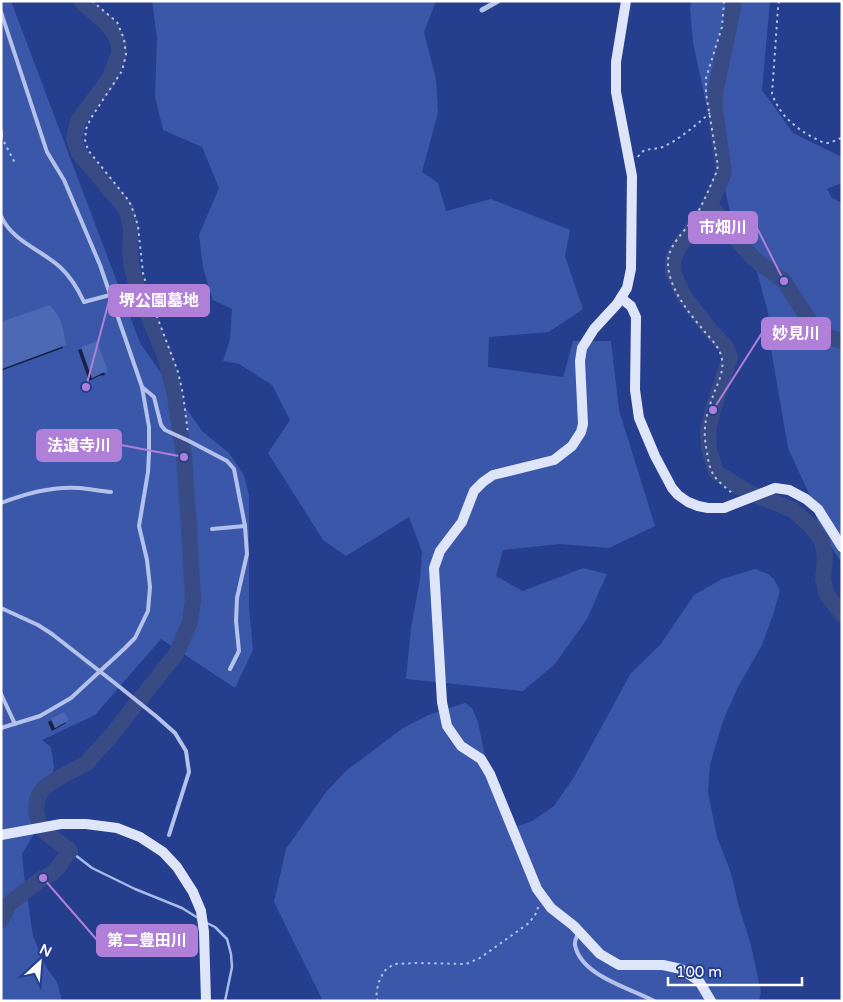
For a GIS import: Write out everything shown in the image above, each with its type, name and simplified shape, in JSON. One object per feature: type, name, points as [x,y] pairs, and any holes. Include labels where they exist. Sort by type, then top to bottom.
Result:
[{"type":"street","points":[[482,10],[498,1]]},
{"type":"street","points":[[626,1],[616,62],[616,92],[632,176],[631,269],[627,288],[617,304],[594,329],[582,348],[580,360],[583,424],[572,446],[554,460],[492,475],[483,482],[474,491],[462,522],[440,551],[434,568],[442,702],[447,726],[461,746],[481,759],[490,774],[537,889],[552,908],[600,954],[618,965],[663,965],[681,969],[699,981],[711,1001]]},
{"type":"street","points":[[621,298],[631,306],[636,317],[635,390],[639,418],[655,456],[672,488],[678,495],[698,506],[724,508],[775,488],[789,490],[818,508],[842,547]]},
{"type":"street","points":[[1,835],[61,824],[86,824],[117,828],[140,837],[163,852],[178,867],[193,892],[200,911],[204,932],[206,1001]]},
{"type":"lane","points":[[1,12],[47,152],[64,180],[100,265],[142,387],[149,427],[148,472],[139,526],[147,560],[150,587],[148,611],[135,638],[124,649],[71,698],[40,716],[1,728]]},
{"type":"lane","points":[[1,131],[1,138]]},
{"type":"lane","points":[[2,220],[23,242],[59,267],[76,285],[84,302],[110,294]]},
{"type":"lane","points":[[142,387],[154,397],[161,425],[165,430],[226,460],[234,469],[245,526],[247,554],[237,598],[236,621],[239,652],[230,670]]},
{"type":"lane","points":[[1,503],[46,490],[77,488],[111,492]]},
{"type":"lane","points":[[212,529],[245,526]]},
{"type":"lane","points":[[1,608],[52,634],[175,733],[186,752],[189,772],[169,835]]},
{"type":"lane","points":[[1,694],[15,724]]},
{"type":"lane","points":[[578,931],[574,943],[580,958],[595,972],[617,985],[654,1001]]},
{"type":"path","points":[[92,1],[117,22],[124,39],[126,55],[122,71],[91,118],[86,130],[85,140],[88,150],[129,201],[134,213],[138,226],[143,272],[150,298],[178,372],[189,441]]},
{"type":"path","points":[[724,1],[722,27],[706,78],[706,93],[718,166],[696,215],[672,249],[668,263],[673,285],[679,296],[719,351],[722,359],[723,368],[704,425],[705,440],[709,463],[716,479],[744,501]]},
{"type":"path","points":[[779,1],[772,94],[775,101],[790,123],[824,143],[842,138]]},
{"type":"path","points":[[638,157],[640,152],[645,150],[664,147],[710,113]]},
{"type":"path","points":[[1,138],[15,163]]},
{"type":"path","points":[[378,1001],[376,998],[378,984],[384,971],[394,964],[466,964],[480,958],[529,923],[537,912],[541,895]]},
{"type":"shaded area","points":[[1,1],[11,1],[140,343],[202,431],[229,453],[244,475],[249,496],[249,607],[253,650],[235,688],[161,639],[95,715],[42,740],[51,747],[54,766],[51,782],[40,807],[35,832],[22,854],[33,936],[46,967],[57,982],[62,1001],[1,1001]]},
{"type":"shaded area","points":[[152,1],[436,1],[424,32],[436,79],[438,113],[422,172],[438,183],[446,211],[491,199],[570,230],[565,256],[583,309],[549,332],[489,337],[488,367],[563,377],[573,341],[611,341],[619,410],[655,526],[609,548],[560,544],[503,550],[496,576],[523,591],[583,568],[607,574],[587,619],[555,664],[523,691],[406,679],[422,552],[409,517],[346,556],[323,540],[268,453],[290,420],[272,385],[239,364],[223,361],[230,339],[232,309],[213,300],[203,268],[199,235],[219,188],[202,147],[163,130],[155,97],[157,38]]},
{"type":"shaded area","points":[[691,1],[770,1],[762,90],[793,133],[842,157],[842,183],[827,189],[832,198],[842,203],[842,563],[820,530],[811,498],[788,448],[772,355],[768,313],[746,230],[730,212],[693,43]]},
{"type":"shaded area","points":[[755,569],[768,574],[774,579],[780,591],[762,645],[737,689],[723,721],[710,765],[708,792],[717,837],[731,873],[751,945],[761,992],[759,1001],[323,1001],[274,902],[286,849],[326,792],[346,771],[403,728],[428,715],[465,703],[472,708],[478,722],[493,793],[500,811],[509,822],[518,826],[532,821],[554,806],[574,777],[631,673],[660,645],[694,595],[722,579]]},
{"type":"building","points":[[50,305],[60,319],[66,345],[1,369],[1,322]]},
{"type":"building","points":[[97,341],[108,372],[92,378],[81,347]]},
{"type":"building","points":[[64,712],[69,720],[55,728],[51,719]]},
{"type":"waterway","points":[[1,920],[10,903],[43,878],[52,874],[70,851],[43,830],[36,811],[41,791],[54,780],[89,762],[110,737],[176,654],[190,622],[193,600],[184,457],[175,396],[166,359],[138,291],[132,268],[130,252],[131,227],[126,209],[79,153],[74,139],[78,121],[109,79],[119,54],[119,44],[113,32],[106,23],[81,1]]},
{"type":"waterway","points":[[733,1],[715,94],[715,109],[724,173],[710,204],[680,245],[673,259],[673,272],[684,296],[710,330],[726,347],[730,357],[708,431],[709,449],[716,472],[746,491],[793,510],[810,525],[822,541],[825,556],[823,580],[827,595],[842,614]]},
{"type":"waterway","points":[[710,204],[753,258],[784,281],[811,323],[822,335],[842,341]]},
{"type":"waterway","points":[[70,851],[92,868],[135,889],[182,908],[198,918]]},
{"type":"waterway","points":[[205,922],[215,927],[227,939],[231,954],[232,967],[225,1001]]},
{"type":"place","name":"市畑川","points":[[784,281]]},
{"type":"place","name":"堺公園墓地","points":[[86,387]]},
{"type":"place","name":"妙見川","points":[[713,410]]},
{"type":"place","name":"法道寺川","points":[[184,457]]},
{"type":"place","name":"第二豊田川","points":[[43,878]]}]
